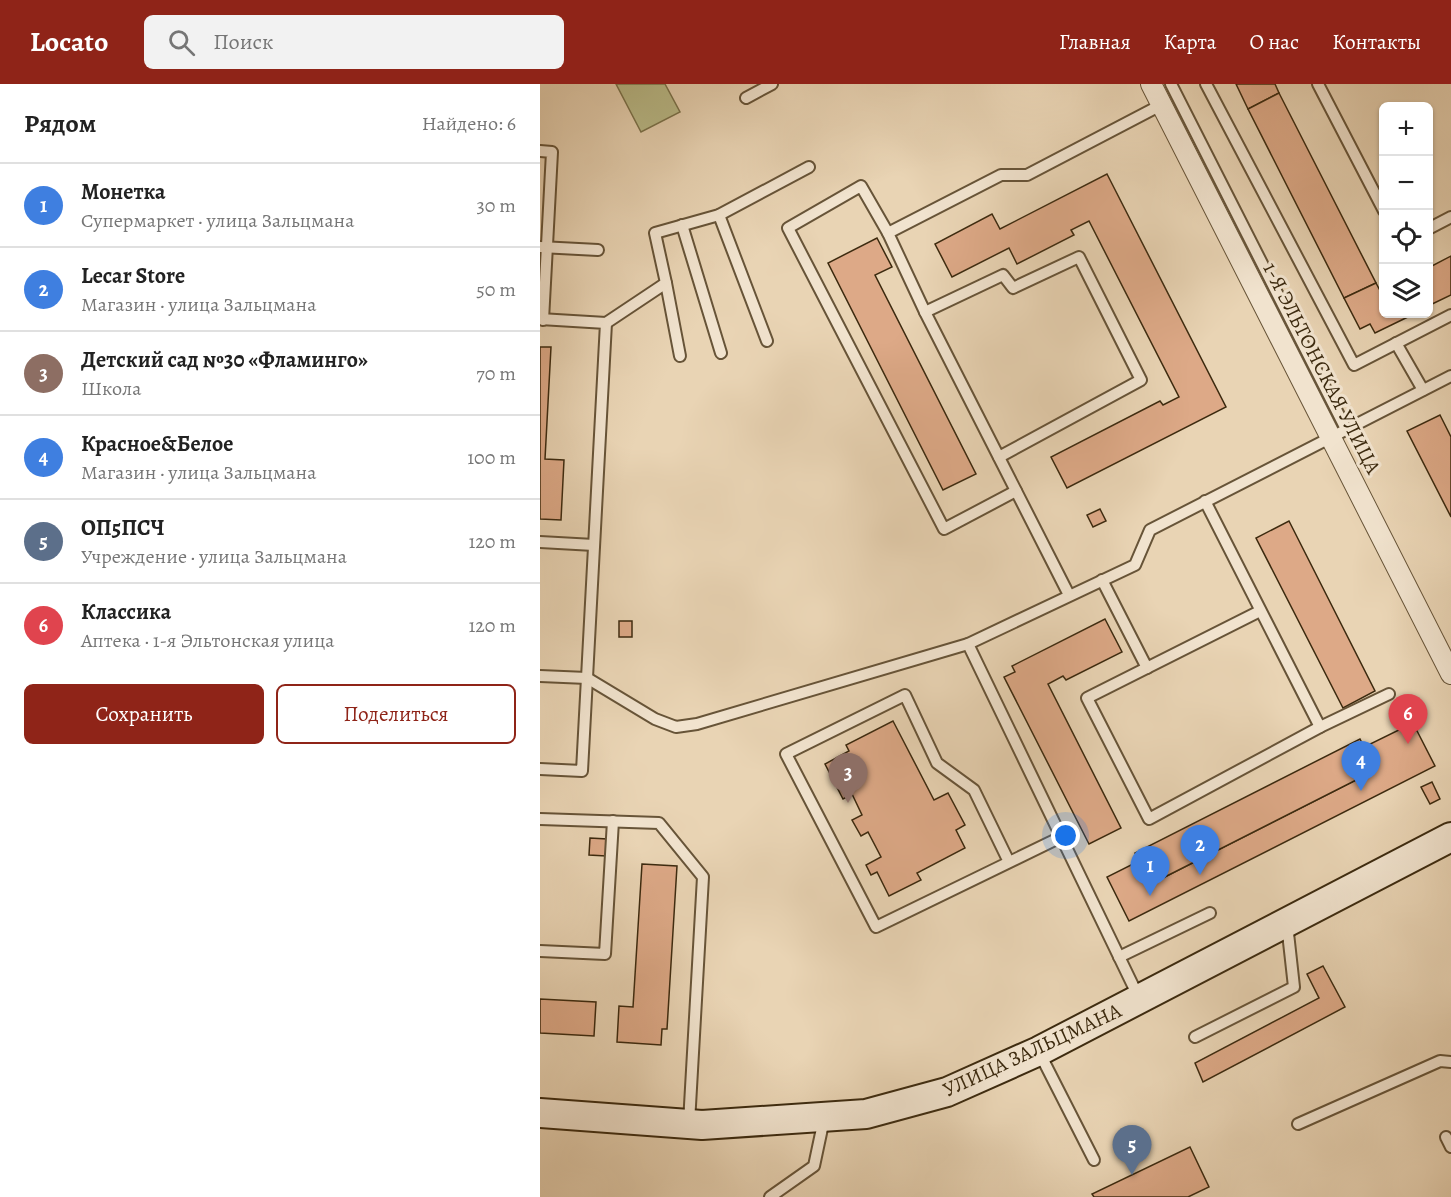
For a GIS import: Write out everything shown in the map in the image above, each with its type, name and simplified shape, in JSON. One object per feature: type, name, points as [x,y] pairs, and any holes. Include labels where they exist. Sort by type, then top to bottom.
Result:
[{"type":"street","name":"1-Я ЭЛЬТОНСКАЯ УЛИЦА","points":[[1151,84],[1338,433],[1449,666]]},
{"type":"street","name":"УЛИЦА ЗАЛЬЦМАНА","points":[[540,1113],[702,1125],[866,1114],[947,1092],[1039,1051],[1140,1000],[1451,837]]},
{"type":"lane","points":[[746,98],[772,84]]},
{"type":"lane","points":[[1171,84],[1338,433]]},
{"type":"lane","points":[[1206,84],[1354,364],[1451,315]]},
{"type":"lane","points":[[1318,84],[1382,210]]},
{"type":"lane","points":[[888,233],[1001,175],[1027,175],[1161,105]]},
{"type":"lane","points":[[540,151],[552,152],[544,248],[542,319],[606,323],[666,283]]},
{"type":"lane","points":[[680,356],[654,233],[719,215],[809,167]]},
{"type":"lane","points":[[1016,491],[944,529],[788,228],[861,186],[888,233],[925,312],[1069,595]]},
{"type":"lane","points":[[719,215],[767,341]]},
{"type":"lane","points":[[1433,226],[1451,217]]},
{"type":"lane","points":[[682,225],[721,353]]},
{"type":"lane","points":[[544,248],[598,250]]},
{"type":"lane","points":[[925,312],[1003,275],[1013,288],[1079,257],[1141,380],[999,457]]},
{"type":"lane","points":[[540,769],[582,771],[606,323]]},
{"type":"lane","points":[[1396,343],[1423,390]]},
{"type":"lane","points":[[540,676],[587,678],[655,719],[676,727],[697,724],[968,644],[1135,565],[1150,530],[1451,376]]},
{"type":"lane","points":[[1205,501],[1320,728]]},
{"type":"lane","points":[[540,542],[594,544]]},
{"type":"lane","points":[[1102,580],[1147,668]]},
{"type":"lane","points":[[1260,610],[1087,698],[1149,819],[1389,694]]},
{"type":"lane","points":[[968,644],[1140,1000]]},
{"type":"lane","points":[[1009,862],[974,790],[938,763],[905,695],[786,754],[876,927],[1061,837]]},
{"type":"lane","points":[[540,819],[659,823],[703,877],[689,1124]]},
{"type":"lane","points":[[540,951],[605,954],[613,821]]},
{"type":"lane","points":[[1119,957],[1210,913]]},
{"type":"lane","points":[[1195,1036],[1294,987],[1287,922]]},
{"type":"lane","points":[[1039,1051],[1094,1160]]},
{"type":"lane","points":[[1298,1124],[1440,1062],[1451,1062]]},
{"type":"lane","points":[[770,1197],[814,1166],[825,1116]]},
{"type":"green space","points":[[616,84],[665,84],[680,112],[641,132]]},
{"type":"building","points":[[1236,84],[1275,84],[1279,93],[1248,109]]},
{"type":"building","points":[[1279,93],[1376,283],[1344,298],[1248,109]]},
{"type":"building","points":[[1107,174],[1226,407],[1067,488],[1051,457],[1160,401],[1163,405],[1179,397],[1089,221],[1071,230],[1074,235],[1017,264],[1009,248],[952,277],[935,244],[992,214],[1000,229]]},
{"type":"building","points":[[877,238],[892,267],[875,275],[976,474],[943,490],[828,263]]},
{"type":"building","points":[[1451,256],[1451,295],[1433,304],[1433,265]]},
{"type":"building","points":[[1376,283],[1379,289],[1379,318],[1406,318],[1375,333],[1370,324],[1360,329],[1344,298]]},
{"type":"building","points":[[540,347],[551,347],[545,459],[564,460],[561,520],[540,519]]},
{"type":"building","points":[[1440,415],[1451,437],[1451,517],[1407,431]]},
{"type":"building","points":[[1100,509],[1106,521],[1093,527],[1087,515]]},
{"type":"building","points":[[1289,521],[1375,691],[1343,708],[1256,538]]},
{"type":"building","points":[[1105,619],[1122,652],[1066,680],[1063,676],[1048,684],[1121,828],[1089,844],[1004,677],[1015,672],[1012,666]]},
{"type":"building","points":[[619,621],[632,621],[632,637],[619,637]]},
{"type":"building","points":[[893,721],[934,800],[948,793],[965,825],[956,830],[965,848],[917,873],[921,880],[889,896],[877,872],[871,875],[866,865],[881,857],[868,832],[861,836],[852,820],[862,815],[852,794],[843,799],[825,764],[849,751],[846,745]]},
{"type":"building","points":[[1413,723],[1435,766],[1129,921],[1107,877],[1139,861],[1151,884],[1376,770],[1364,747]]},
{"type":"building","points":[[1360,739],[1376,770],[1151,884],[1135,853]]},
{"type":"building","points":[[1432,782],[1440,799],[1430,804],[1421,787]]},
{"type":"building","points":[[590,838],[607,839],[606,856],[589,855]]},
{"type":"building","points":[[642,864],[677,866],[667,1029],[662,1029],[661,1045],[617,1042],[619,1006],[633,1007]]},
{"type":"building","points":[[1323,966],[1345,1007],[1203,1082],[1195,1063],[1319,998],[1307,974]]},
{"type":"building","points":[[540,999],[596,1002],[594,1036],[540,1033]]},
{"type":"building","points":[[1190,1147],[1209,1187],[1188,1197],[1094,1197],[1092,1194]]},
{"type":"place","name":"Классика","points":[[1408,744]]},
{"type":"place","name":"Красное&Белое","points":[[1361,791]]},
{"type":"place","name":"Детский сад №30 «Фламинго»","points":[[848,803]]},
{"type":"place","name":"Lecar Store","points":[[1200,875]]},
{"type":"place","name":"Монетка","points":[[1150,896]]},
{"type":"place","name":"ОП5ПСЧ","points":[[1132,1175]]}]
